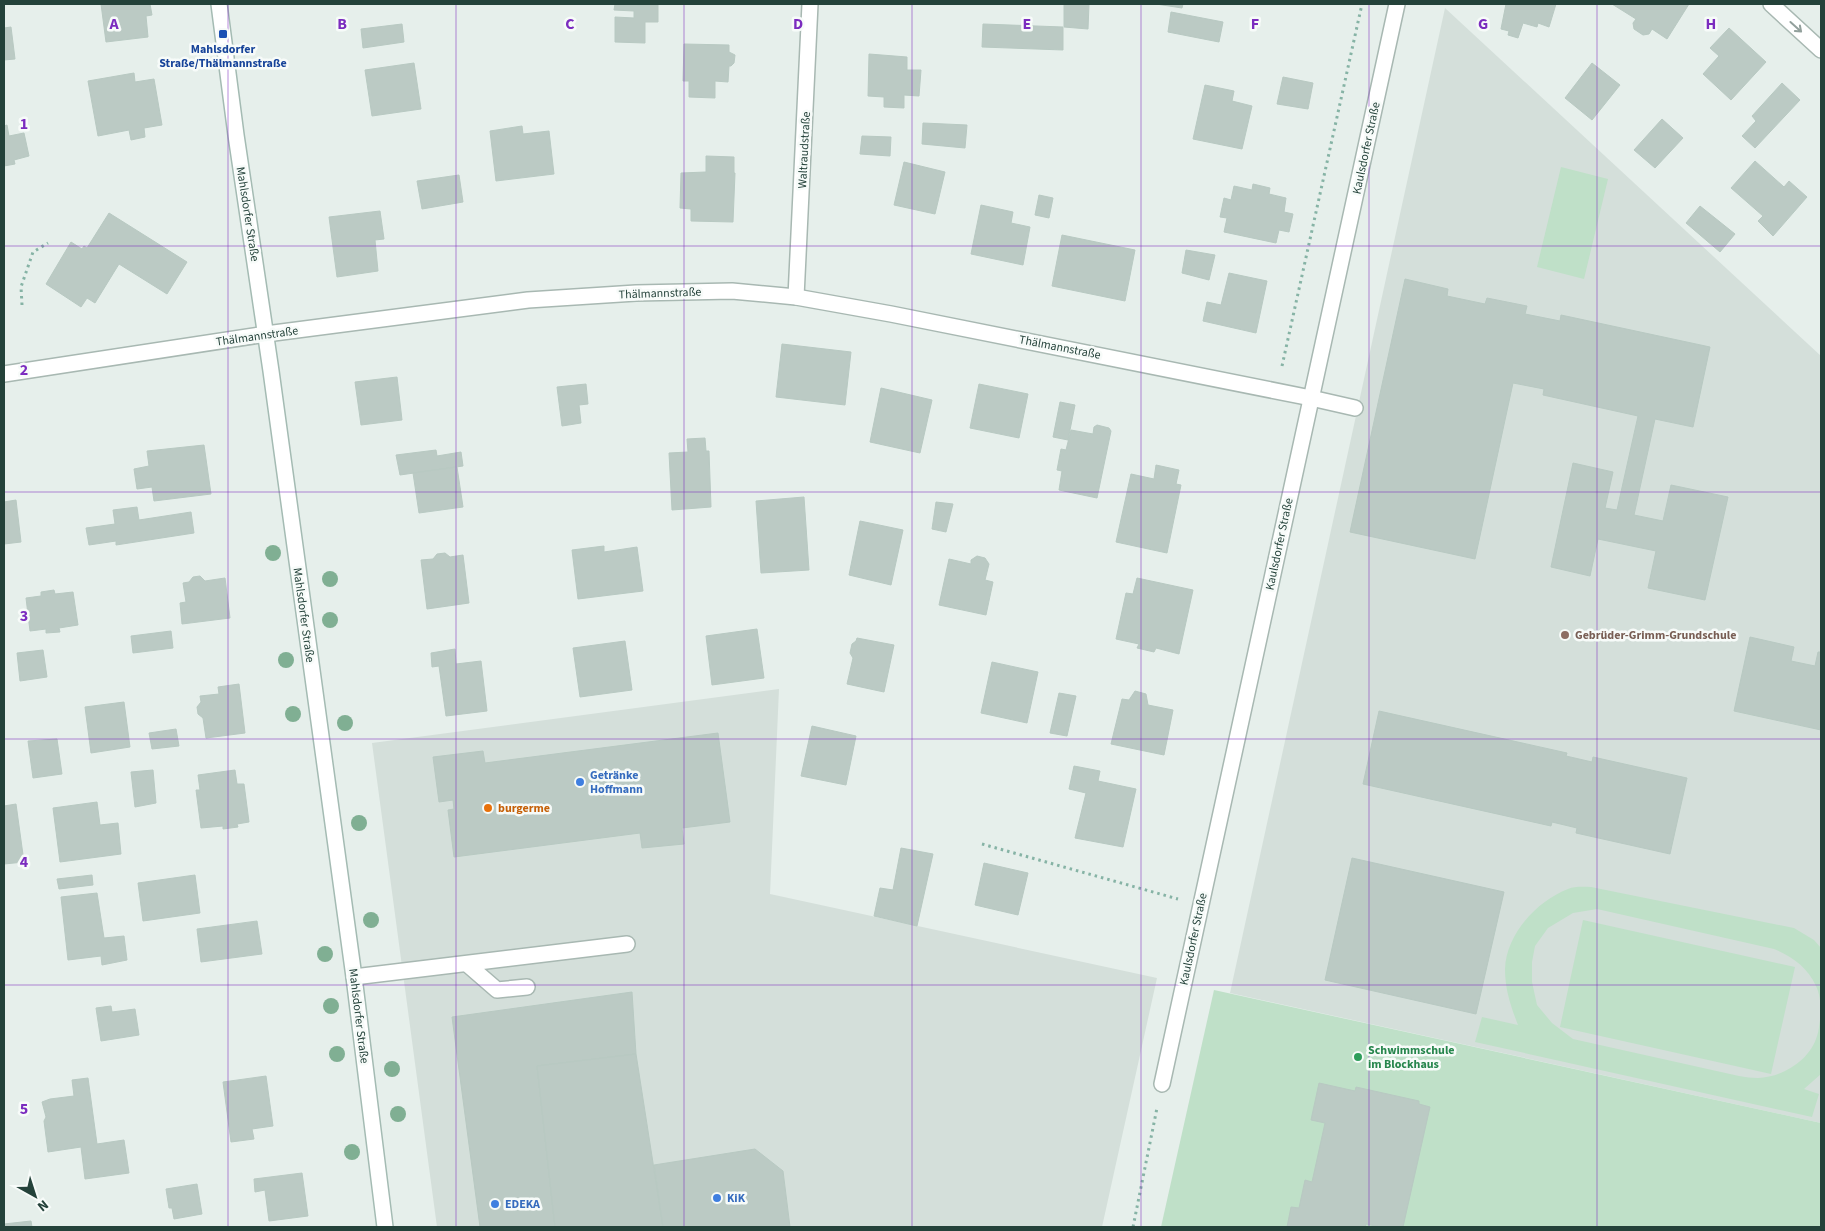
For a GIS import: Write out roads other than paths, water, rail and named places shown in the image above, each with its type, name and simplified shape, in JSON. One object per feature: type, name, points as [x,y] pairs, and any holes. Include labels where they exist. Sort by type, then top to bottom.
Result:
[{"type":"street","name":"Mahlsdorfer Straße","points":[[219,4],[354,977],[385,1227]]},
{"type":"street","name":"Waltraudstraße","points":[[796,296],[810,4]]},
{"type":"street","name":"Kaulsdorfer Straße","points":[[1162,1084],[1397,4]]},
{"type":"street","points":[[1771,4],[1821,50]]},
{"type":"street","name":"Thälmannstraße","points":[[4,374],[266,334],[461,308],[580,296],[732,290],[796,296],[1076,350],[1355,408]]},
{"type":"street","points":[[354,977],[627,944]]},
{"type":"street","points":[[467,964],[497,990],[527,987]]},
{"type":"place","name":"Mahlsdorfer Straße/Thälmannstraße","points":[[223,34]]},
{"type":"place","name":"Gebrüder-Grimm-Grundschule","points":[[1565,635]]},
{"type":"place","name":"Getränke Hoffmann","points":[[580,782]]},
{"type":"place","name":"burgerme","points":[[488,808]]},
{"type":"place","name":"Schwimmschule im Blockhaus","points":[[1358,1057]]},
{"type":"place","name":"KiK","points":[[717,1198]]},
{"type":"place","name":"EDEKA","points":[[495,1204]]}]
